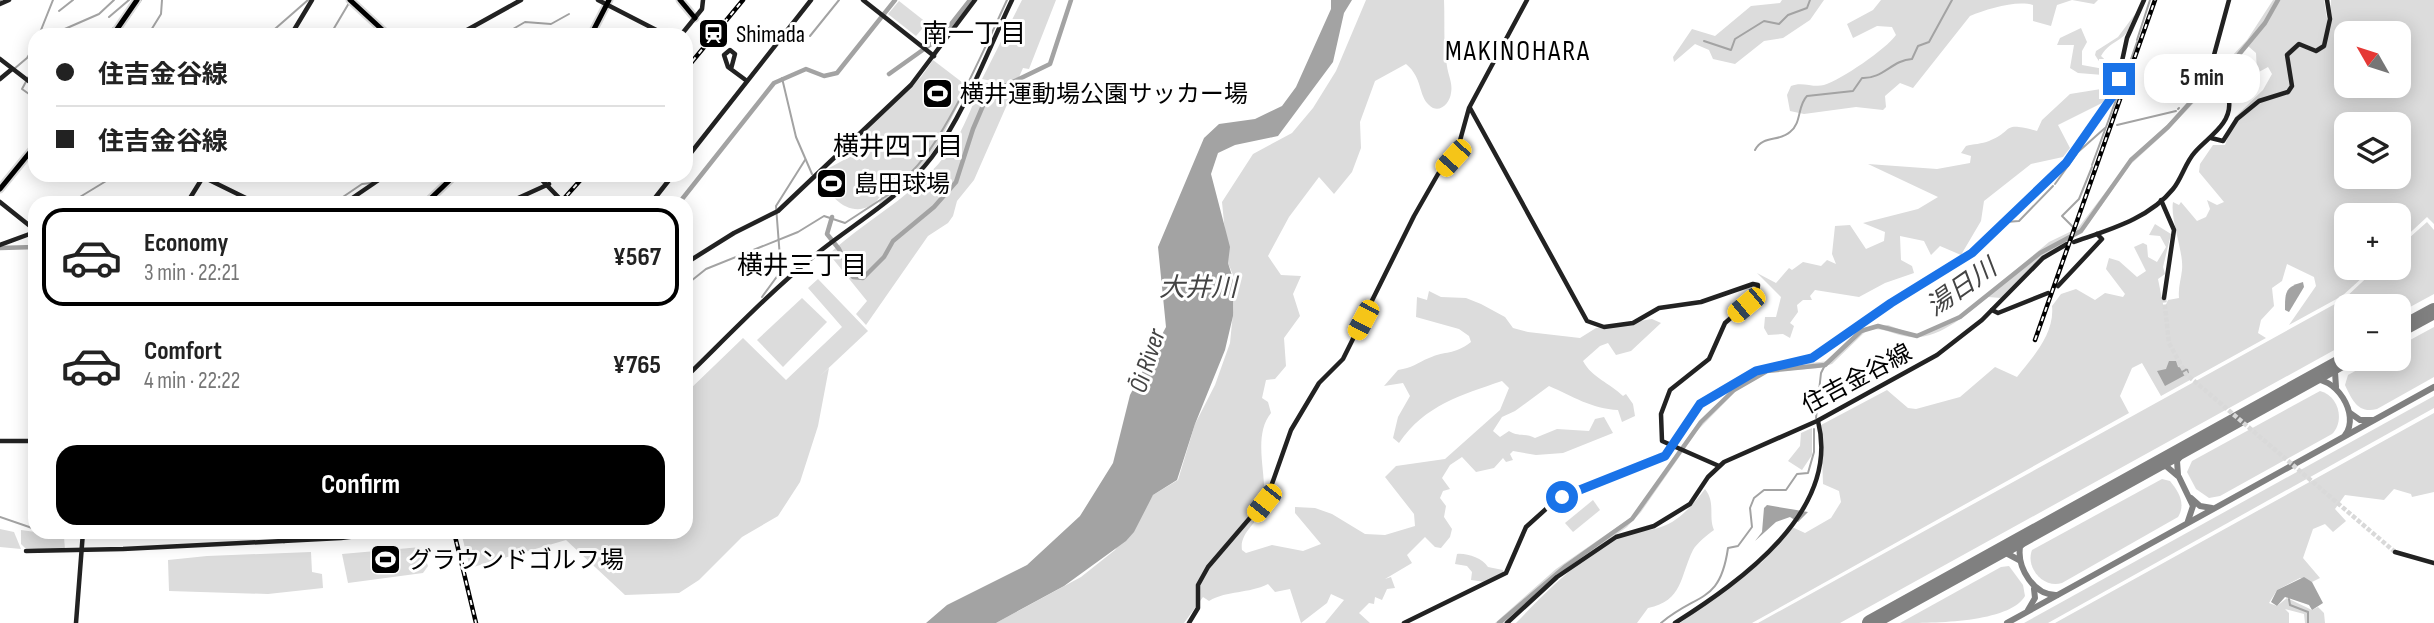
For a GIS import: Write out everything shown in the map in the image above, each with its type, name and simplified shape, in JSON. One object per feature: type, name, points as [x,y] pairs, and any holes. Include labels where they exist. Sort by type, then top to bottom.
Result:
[{"type":"main road","points":[[118,28],[137,0]]},
{"type":"main road","points":[[350,0],[380,28]]},
{"type":"main road","points":[[680,0],[695,18]]},
{"type":"main road","points":[[595,28],[609,2]]},
{"type":"main road","points":[[0,189],[28,155]]},
{"type":"main road","points":[[433,196],[446,182]]},
{"type":"street","points":[[0,4],[9,0]]},
{"type":"street","points":[[294,28],[312,0]]},
{"type":"street","points":[[471,28],[521,0]]},
{"type":"street","points":[[598,0],[609,2],[654,28]]},
{"type":"street","points":[[687,28],[702,9],[703,0]]},
{"type":"street","points":[[693,150],[811,0]]},
{"type":"street","points":[[863,0],[934,56]]},
{"type":"street","points":[[693,259],[734,233],[778,211],[911,85],[975,0]]},
{"type":"street","points":[[693,370],[776,288],[826,246],[888,202],[915,176],[943,142],[1012,0]]},
{"type":"street","points":[[1189,623],[1198,608],[1198,585],[1208,567],[1267,498],[1291,430],[1319,383],[1343,359],[1414,216],[1438,174],[1456,155],[1469,108],[1527,0]]},
{"type":"street","name":"住吉金谷線","points":[[1404,623],[1506,573],[1526,527],[1557,499],[1679,448],[1700,404],[1756,371],[1817,354],[1891,303],[1972,253],[2060,170],[2112,97],[2127,38],[2144,0]]},
{"type":"street","points":[[2074,242],[2127,222],[2161,200],[2176,186],[2193,154],[2211,138],[2224,121],[2230,106],[2226,93],[2212,74],[2212,59],[2229,0]]},
{"type":"street","points":[[2211,138],[2223,141],[2232,124],[2246,112],[2263,100],[2281,97],[2288,92],[2292,86],[2287,55],[2299,44],[2316,51],[2324,46],[2330,19],[2328,0]]},
{"type":"street","points":[[0,59],[28,81]]},
{"type":"street","points":[[0,79],[12,69]]},
{"type":"street","points":[[731,69],[747,82]]},
{"type":"street","points":[[1469,108],[1587,321],[1604,327],[1633,323],[1660,308],[1701,302],[1753,284],[1758,285],[1757,295],[1726,323],[1709,359],[1670,390],[1662,412],[1662,441],[1719,466],[1690,503],[1664,521],[1623,534],[1600,547],[1558,577],[1507,623]]},
{"type":"street","points":[[214,182],[242,196]]},
{"type":"street","points":[[355,196],[376,182]]},
{"type":"street","points":[[543,182],[557,196]]},
{"type":"street","points":[[656,196],[668,182]]},
{"type":"street","points":[[523,196],[549,184]]},
{"type":"street","points":[[2161,200],[2174,230],[2164,298]]},
{"type":"street","points":[[0,202],[28,225]]},
{"type":"street","points":[[0,246],[28,234]]},
{"type":"street","points":[[2058,286],[2102,239],[2097,234]]},
{"type":"street","name":"住吉金谷線","points":[[1719,466],[1818,421],[1925,363],[1992,310],[2043,258],[2067,244]]},
{"type":"street","points":[[1992,310],[1997,313],[2048,293]]},
{"type":"street","points":[[1675,623],[1740,579],[1761,559],[1802,508],[1821,469],[1823,453],[1818,421]]},
{"type":"street","points":[[0,441],[28,441]]},
{"type":"street","points":[[76,623],[83,539]]},
{"type":"street","points":[[26,551],[123,549],[307,539]]},
{"type":"street","points":[[2396,552],[2434,563]]},
{"type":"shaded area","points":[[1022,0],[1056,0],[1029,69],[1023,68],[974,180],[957,201],[953,216],[948,223],[928,236],[866,325],[856,314],[867,301],[829,254],[915,187],[945,156],[961,131],[982,83],[997,82],[982,79]]},
{"type":"shaded area","points":[[1366,0],[1444,0],[1450,97],[1440,108],[1429,105],[1418,80],[1406,64],[1375,81],[1360,122],[1361,148],[1352,172],[1334,194],[1319,177],[1289,217],[1268,256],[1281,275],[1301,276],[1293,294],[1300,316],[1284,338],[1286,366],[1275,379],[1266,380],[1262,398],[1268,402],[1271,413],[1262,434],[1263,507],[1243,538],[1242,550],[1246,553],[1272,545],[1303,551],[1321,544],[1295,513],[1295,507],[1315,508],[1332,514],[1365,534],[1385,535],[1415,526],[1414,514],[1385,477],[1396,466],[1445,459],[1500,410],[1509,388],[1502,381],[1432,410],[1409,430],[1399,443],[1393,438],[1398,417],[1410,396],[1403,383],[1384,386],[1398,370],[1459,349],[1471,342],[1469,336],[1459,329],[1416,317],[1417,297],[1427,300],[1429,291],[1441,297],[1466,298],[1481,304],[1505,317],[1513,328],[1528,332],[1580,338],[1596,328],[1652,319],[1661,323],[1631,351],[1616,355],[1608,343],[1600,346],[1583,361],[1596,376],[1623,396],[1626,394],[1633,404],[1635,416],[1622,422],[1618,410],[1591,405],[1549,386],[1515,411],[1502,417],[1493,431],[1500,437],[1509,431],[1535,438],[1557,429],[1589,431],[1595,419],[1604,417],[1613,433],[1563,453],[1536,455],[1513,451],[1510,454],[1513,460],[1506,462],[1503,458],[1494,468],[1476,472],[1462,457],[1450,465],[1442,478],[1450,489],[1443,491],[1440,498],[1446,506],[1444,517],[1452,529],[1450,537],[1441,548],[1435,547],[1425,537],[1407,555],[1412,563],[1385,579],[1391,577],[1395,588],[1387,589],[1382,600],[1375,597],[1374,604],[1369,603],[1359,613],[1370,623],[1325,623],[1344,600],[1331,594],[1327,603],[1301,623],[1290,589],[1275,592],[1268,584],[1209,601],[1203,597],[1184,623],[996,623],[1081,577],[1115,550],[1153,495],[1178,480],[1195,424],[1215,385],[1230,343],[1236,282],[1228,263],[1222,202],[1253,154],[1292,133],[1313,108],[1336,71]]},
{"type":"shaded area","points":[[1782,0],[1824,0],[1810,20],[1783,38],[1764,41],[1735,64],[1713,59],[1709,50],[1695,44],[1674,62],[1673,57],[1692,29],[1715,36],[1751,6],[1780,3]]},
{"type":"shaded area","points":[[1881,0],[2072,0],[2057,5],[2051,26],[2033,21],[2033,5],[2026,4],[2002,6],[1970,16],[1913,88],[1900,83],[1885,96],[1886,107],[1883,110],[1856,107],[1804,114],[1790,111],[1787,95],[1791,86],[1820,86],[1832,82],[1873,56],[1896,35],[1892,27],[1877,26],[1853,38],[1847,24],[1873,10]]},
{"type":"shaded area","points":[[2072,0],[2098,0],[2094,4]]},
{"type":"shaded area","points":[[2273,0],[2324,0],[2329,31],[2331,0],[2434,0],[2434,224],[2427,217],[2411,232],[2411,203],[2334,203],[2334,280],[2360,280],[2344,294],[2334,294],[2334,300],[2289,325],[2316,286],[2314,277],[2287,264],[2282,281],[2272,288],[2274,306],[2261,320],[2258,333],[2266,338],[2161,396],[2142,363],[2132,368],[2120,396],[2129,413],[1752,623],[1680,623],[1762,562],[1792,527],[1805,533],[1831,518],[1841,502],[1839,491],[1823,484],[1821,425],[1887,390],[1908,408],[1916,409],[1960,397],[1995,367],[2017,377],[2046,335],[2052,306],[2061,294],[2076,289],[2095,300],[2105,293],[2123,297],[2125,294],[2106,269],[2109,258],[2119,261],[2137,277],[2146,271],[2134,247],[2143,243],[2147,245],[2148,257],[2157,262],[2166,247],[2160,236],[2149,235],[2155,224],[2171,234],[2163,267],[2165,274],[2158,279],[2164,309],[2168,300],[2179,298],[2182,263],[2173,217],[2173,202],[2179,205],[2181,202],[2197,221],[2206,217],[2210,209],[2207,200],[2217,205],[2224,202],[2199,172],[2200,164],[2213,145],[2225,145],[2235,117],[2263,90],[2272,74],[2268,67],[2257,73],[2256,53],[2248,46],[2166,132],[2131,164],[2083,231],[2048,253],[2001,298],[1988,297],[1942,330],[1921,337],[1867,330],[1832,364],[1819,368],[1769,372],[1739,388],[1698,430],[1641,512],[1627,527],[1550,582],[1505,623],[1495,623],[1556,569],[1633,516],[1699,421],[1745,378],[1757,372],[1790,365],[1830,361],[1866,328],[1888,325],[1915,335],[1931,331],[1958,318],[2049,242],[2078,228],[2134,155],[2167,125],[2247,40]]},
{"type":"shaded area","points":[[899,1],[927,23],[916,36],[888,14]]},
{"type":"shaded area","points":[[2135,14],[2124,36],[2101,56],[2116,70],[2108,100],[2058,125],[2070,148],[2063,157],[2031,164],[1984,201],[1981,221],[1961,255],[1940,246],[1931,255],[1924,241],[1900,236],[1901,260],[1912,266],[1914,273],[1885,283],[1859,297],[1815,290],[1810,296],[1812,300],[1803,300],[1797,305],[1798,312],[1790,323],[1794,326],[1790,338],[1783,334],[1768,335],[1764,328],[1765,317],[1776,317],[1781,297],[1757,273],[1776,283],[1789,268],[1792,270],[1803,262],[1821,266],[1827,260],[1836,264],[1832,254],[1835,226],[1850,225],[1866,249],[1884,241],[1885,232],[1863,223],[1918,209],[1938,197],[1868,164],[1937,169],[1970,163],[1971,156],[1961,153],[1966,146],[1989,141],[2012,127],[2037,131],[2042,120],[2070,94],[2101,89],[2106,80],[2103,75],[2078,73],[2070,68],[2074,45],[2057,45],[2060,38],[2081,28],[2087,42],[2082,51],[2082,65],[2104,69],[2095,55],[2096,51],[2118,37]]},
{"type":"shaded area","points":[[933,60],[967,86],[932,152],[909,181],[879,204],[885,187],[870,206],[860,209],[841,204],[828,187],[825,175],[829,168],[853,155],[849,146],[921,77]]},
{"type":"shaded area","points":[[2427,222],[2434,230],[2434,294],[2411,306],[2411,294],[2349,294],[2364,280],[2411,280],[2411,236]]},
{"type":"shaded area","points":[[818,279],[868,331],[819,377],[829,368],[818,426],[800,482],[778,516],[742,537],[699,580],[679,593],[625,595],[566,540],[470,568],[463,539],[693,539],[693,386],[743,338],[786,380],[842,327],[808,288]]},
{"type":"shaded area","points":[[802,298],[827,322],[783,367],[757,340]]},
{"type":"shaded area","points":[[2334,305],[2334,350],[1840,623],[1758,623]]},
{"type":"shaded area","points":[[2434,327],[2434,377],[2377,409],[2370,410],[2356,405],[2345,385],[2348,375],[2355,371],[2411,371],[2411,339]]},
{"type":"shaded area","points":[[2320,391],[2332,398],[2338,410],[2338,422],[2332,434],[2220,496],[2209,498],[2196,489],[2187,472],[2192,461]]},
{"type":"shaded area","points":[[2434,396],[2434,408],[2048,623],[2024,623]]},
{"type":"shaded area","points":[[2434,413],[2434,492],[2412,497],[2411,494],[2394,489],[2384,500],[2345,495],[2335,509],[2346,521],[2333,532],[2325,524],[2313,529],[2303,558],[2320,578],[2312,582],[2300,578],[2277,590],[2269,603],[2277,606],[2287,598],[2312,610],[2318,607],[2324,613],[2325,623],[2305,623],[2304,614],[2285,609],[2289,613],[2289,623],[2055,623]]},
{"type":"shaded area","points":[[1812,428],[1812,455],[1802,470],[1788,461],[1800,446],[1801,433]]},
{"type":"shaded area","points":[[2162,479],[2170,481],[2179,494],[2181,507],[2178,517],[2062,583],[2049,583],[2038,576],[2031,564],[2032,550]]},
{"type":"shaded area","points":[[1705,489],[1710,499],[1714,530],[1693,550],[1674,593],[1668,600],[1648,608],[1637,623],[1516,623],[1552,587],[1604,545],[1624,535],[1668,524],[1686,511]]},
{"type":"shaded area","points":[[1593,500],[1600,510],[1573,532],[1565,523]]},
{"type":"shaded area","points":[[0,529],[14,532],[21,549],[0,547]]},
{"type":"shaded area","points":[[21,530],[28,531],[28,539],[64,539],[65,551],[25,548],[21,544]]},
{"type":"shaded area","name":"グラウンドゴルフ場","points":[[421,547],[428,566],[423,573],[348,583],[342,554]]},
{"type":"shaded area","points":[[311,552],[312,572],[322,574],[323,588],[268,594],[169,591],[168,560]]},
{"type":"shaded area","points":[[1457,554],[1474,557],[1488,567],[1503,570],[1503,573],[1485,582],[1471,580],[1472,572],[1467,566],[1455,564]]},
{"type":"shaded area","points":[[2009,566],[2023,585],[2025,596],[2004,612],[1969,620],[1900,623],[2001,567]]},
{"type":"water","name":"大井川","points":[[1331,0],[1352,0],[1344,13],[1333,62],[1278,136],[1235,145],[1218,153],[1211,174],[1230,247],[1228,263],[1234,282],[1233,316],[1225,350],[1195,424],[1177,480],[1153,495],[1134,532],[1126,541],[1064,586],[996,623],[926,623],[947,605],[1027,565],[1080,516],[1113,463],[1130,395],[1166,327],[1158,247],[1204,138],[1219,124],[1255,119],[1282,106],[1296,87],[1331,9]]},
{"type":"water","points":[[2303,282],[2304,287],[2289,312],[2285,310],[2287,291]]},
{"type":"water","points":[[2169,361],[2176,361],[2178,367],[2188,369],[2189,373],[2165,386],[2157,371],[2166,369]]},
{"type":"water","points":[[1767,505],[1808,512],[1798,522],[1790,517],[1776,522],[1755,541],[1762,532],[1764,508]]},
{"type":"water","points":[[2304,577],[2312,582],[2323,603],[2312,610],[2309,605],[2285,597],[2277,606],[2271,602],[2277,590]]},
{"type":"waterway","points":[[42,28],[53,0]]},
{"type":"waterway","points":[[59,11],[73,0]]},
{"type":"waterway","points":[[67,28],[99,14],[114,0]]},
{"type":"waterway","points":[[109,17],[129,0]]},
{"type":"waterway","points":[[127,20],[141,0]]},
{"type":"waterway","points":[[152,28],[161,14],[162,0]]},
{"type":"waterway","points":[[276,28],[308,0]]},
{"type":"waterway","points":[[810,36],[839,0]]},
{"type":"waterway","points":[[685,196],[774,83],[806,69],[824,76],[837,73],[895,0]]},
{"type":"waterway","points":[[889,74],[941,37],[970,0]]},
{"type":"waterway","points":[[693,279],[706,269],[798,232],[824,216],[845,223],[894,191],[893,183],[906,177],[921,162],[949,120],[1007,0]]},
{"type":"waterway","points":[[832,217],[827,234],[839,249],[853,277],[863,278],[884,257],[893,241],[934,207],[956,182],[973,129],[988,94],[1050,64],[1071,0]]},
{"type":"waterway","points":[[1704,41],[1731,50],[1735,39],[1764,21],[1779,24],[1788,15],[1807,8],[1810,0]]},
{"type":"waterway","points":[[1755,150],[1762,142],[1786,135],[1794,128],[1807,96],[1853,91],[1862,78],[1876,76],[1912,59],[1918,46],[1929,42],[1952,0]]},
{"type":"waterway","points":[[2137,40],[2150,0]]},
{"type":"waterway","name":"湯日川","points":[[1499,623],[1566,566],[1632,519],[1701,422],[1734,390],[1767,371],[1825,365],[1861,331],[1878,326],[1917,336],[1960,317],[2040,253],[2081,231],[2131,160],[2168,127],[2217,73],[2236,58],[2265,23],[2278,0]]},
{"type":"waterway","points":[[334,28],[349,3]]},
{"type":"waterway","points":[[515,28],[525,22],[551,24],[569,14]]},
{"type":"waterway","points":[[2124,79],[2137,42]]},
{"type":"waterway","points":[[14,69],[28,56]]},
{"type":"waterway","points":[[28,78],[22,89],[28,93]]},
{"type":"waterway","points":[[782,78],[796,137],[812,174]]},
{"type":"waterway","points":[[2092,165],[2123,81]]},
{"type":"waterway","points":[[2117,125],[2176,111]]},
{"type":"waterway","points":[[2055,184],[2078,152],[2105,128]]},
{"type":"waterway","points":[[762,297],[781,271],[776,206],[805,160]]},
{"type":"waterway","points":[[2073,227],[2062,216],[2079,199],[2092,167]]},
{"type":"waterway","points":[[82,196],[104,182]]},
{"type":"waterway","points":[[344,196],[362,184],[371,183]]},
{"type":"waterway","points":[[2006,222],[2019,221],[2053,186]]},
{"type":"waterway","points":[[0,248],[28,247]]},
{"type":"waterway","points":[[1816,418],[1821,373],[1825,365]]},
{"type":"waterway","points":[[1661,623],[1713,588],[1724,566],[1728,548],[1738,546],[1752,527],[1750,508],[1754,498],[1764,490],[1786,490],[1797,474],[1808,473],[1814,452],[1814,429]]},
{"type":"waterway","points":[[0,517],[28,527]]},
{"type":"waterway","points":[[2289,599],[2290,605],[2308,612],[2308,623]]},
{"type":"taxiway","points":[[2336,371],[2336,387]]},
{"type":"taxiway","points":[[2310,380],[2328,383],[2343,398],[2350,417],[2345,435]]},
{"type":"taxiway","points":[[2007,623],[2434,387]]},
{"type":"taxiway","points":[[2350,413],[2360,420],[2372,420]]},
{"type":"taxiway","points":[[2178,475],[2177,461],[2187,448]]},
{"type":"taxiway","points":[[2150,468],[2166,466],[2179,477],[2193,506],[2188,521]]},
{"type":"taxiway","points":[[2191,498],[2200,506],[2212,508]]},
{"type":"taxiway","points":[[2031,534],[2020,547],[2024,572],[2041,591],[2057,595]]},
{"type":"taxiway","points":[[1992,556],[2006,553],[2019,560]]},
{"type":"taxiway","points":[[2028,610],[2035,598],[2034,589]]},
{"type":"runway","points":[[2411,323],[2434,311]]},
{"type":"runway","points":[[1870,623],[2334,366]]},
{"type":"tunnel","points":[[2164,298],[2169,343],[2186,374],[2395,552]]},
{"type":"railway","points":[[693,61],[743,0]]},
{"type":"railway","points":[[2035,340],[2155,0]]},
{"type":"railway","points":[[566,196],[579,182]]},
{"type":"railway","points":[[456,539],[476,623]]},
{"type":"place","name":"Shimada","points":[[713,34]]},
{"type":"place","name":"横井運動場公園サッカー場","points":[[937,94]]},
{"type":"place","name":"島田球場","points":[[831,184]]},
{"type":"place","name":"グラウンドゴルフ場","points":[[385,560]]},
{"type":"district","name":"南一丁目","points":[[974,34]]},
{"type":"district","name":"MAKINOHARA","points":[[1518,51]]},
{"type":"district","name":"横井四丁目","points":[[898,147]]},
{"type":"district","name":"横井三丁目","points":[[802,266]]},
{"type":"route","points":[[1562,497],[1665,456],[1671,451],[1700,404],[1756,371],[1812,358],[1891,303],[1972,253],[2066,163],[2112,97],[2119,79]]},
{"type":"water label","name":"Ōi River","points":[[1148,361]]}]
